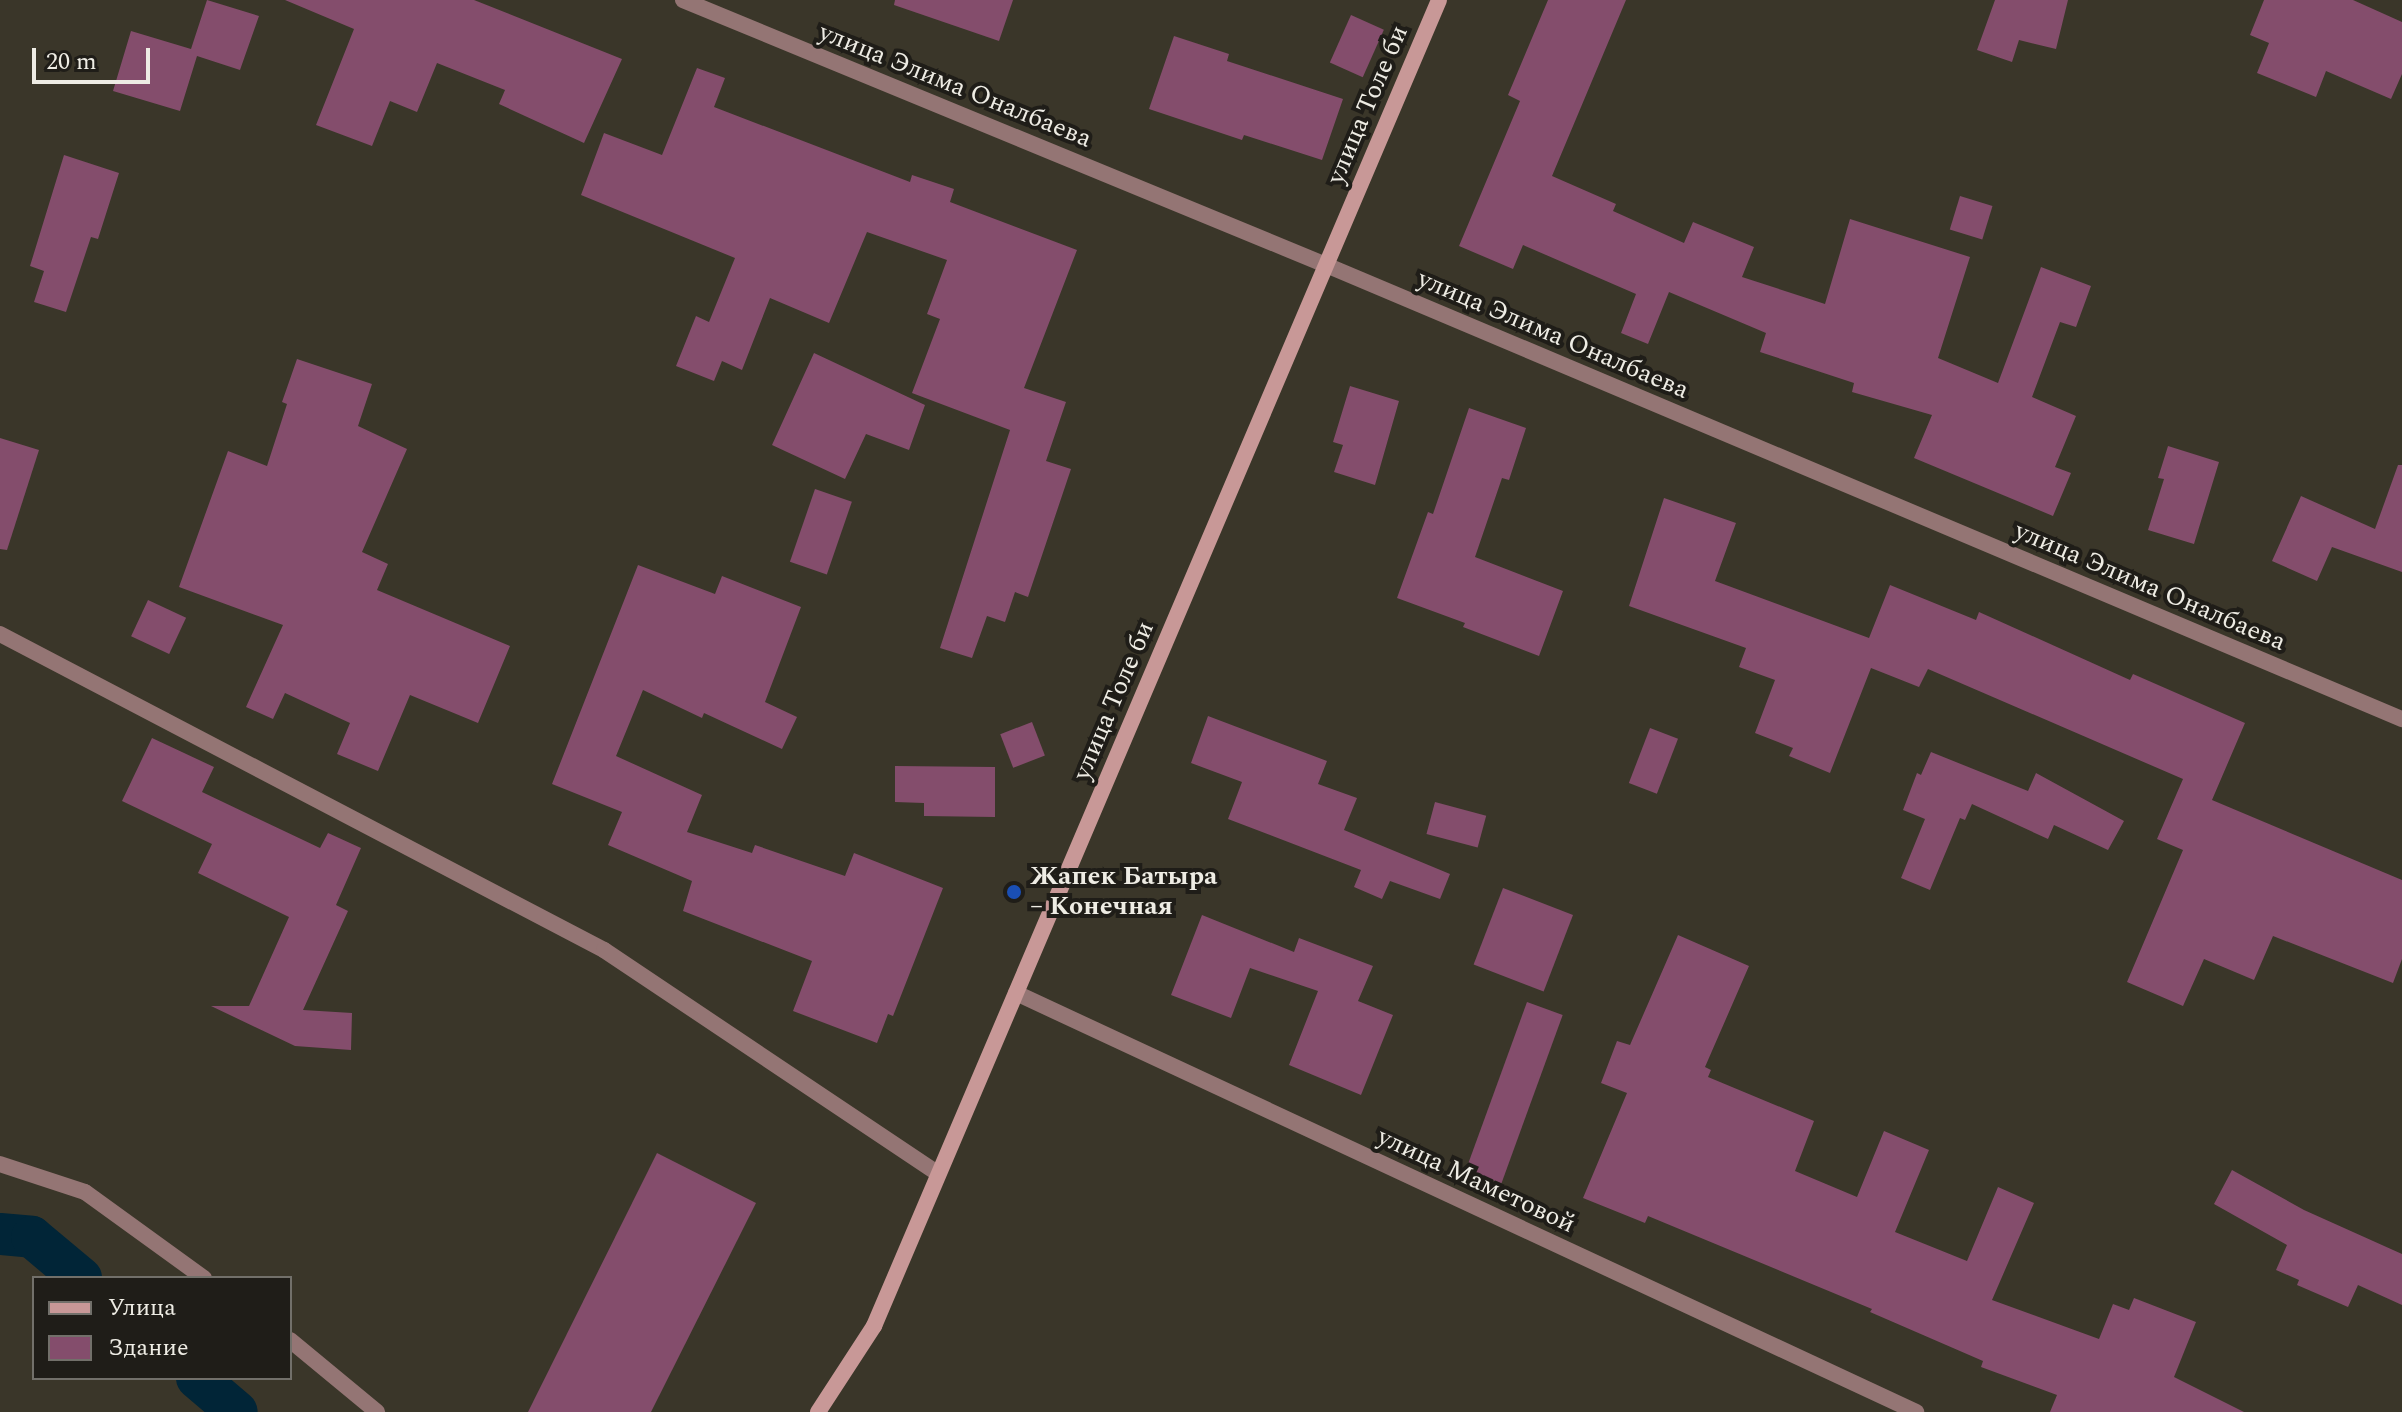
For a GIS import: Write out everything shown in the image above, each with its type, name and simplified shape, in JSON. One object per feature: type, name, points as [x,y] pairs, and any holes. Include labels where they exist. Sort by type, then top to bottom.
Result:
[{"type":"main road","name":"улица Толе би","points":[[818,1412],[874,1326],[1439,0]]},
{"type":"street","name":"улица Элима Оналбаева","points":[[683,0],[1326,265],[2402,719]]},
{"type":"street","points":[[0,634],[604,950],[938,1174]]},
{"type":"street","name":"улица Маметовой","points":[[1016,993],[1916,1412]]},
{"type":"street","points":[[0,1164],[85,1192],[201,1276]]},
{"type":"street","points":[[292,1342],[377,1412]]},
{"type":"building","points":[[207,0],[259,16],[240,70],[197,56],[180,111],[113,91],[131,31],[191,49]]},
{"type":"building","points":[[285,0],[474,0],[622,59],[584,143],[499,104],[505,90],[437,63],[417,112],[390,101],[372,146],[316,125],[354,29]]},
{"type":"building","points":[[895,0],[1013,0],[999,41],[894,5]]},
{"type":"building","points":[[1548,0],[1626,0],[1552,176],[1616,204],[1613,211],[1684,243],[1693,222],[1754,247],[1742,277],[1825,304],[1850,219],[1970,257],[1938,358],[1998,383],[2041,267],[2091,286],[2076,327],[2060,322],[2032,397],[2076,416],[2055,467],[2071,473],[2053,516],[1914,458],[1932,415],[1852,392],[1854,383],[1760,352],[1766,333],[1669,292],[1648,344],[1621,333],[1636,294],[1523,245],[1513,269],[1459,246],[1520,101],[1508,95]]},
{"type":"building","points":[[1995,0],[2068,0],[2056,49],[2019,40],[2012,62],[1977,50]]},
{"type":"building","points":[[2264,0],[2353,0],[2402,22],[2402,74],[2391,99],[2326,71],[2316,97],[2257,73],[2269,43],[2250,35]]},
{"type":"building","points":[[1351,15],[1384,30],[1363,77],[1330,63]]},
{"type":"building","points":[[1174,36],[1229,54],[1227,61],[1343,99],[1322,160],[1244,135],[1242,140],[1149,109]]},
{"type":"building","points":[[697,68],[725,78],[714,107],[910,182],[912,175],[954,189],[950,202],[1077,250],[1024,388],[1066,402],[1046,461],[1071,469],[1028,597],[1015,592],[1005,622],[987,616],[972,658],[940,648],[1010,430],[912,393],[940,319],[927,314],[947,260],[867,232],[829,323],[770,298],[742,370],[722,361],[714,381],[676,366],[696,316],[709,322],[735,258],[581,195],[604,133],[662,155]]},
{"type":"building","points":[[64,155],[119,173],[98,239],[91,237],[66,312],[34,302],[44,271],[30,266]]},
{"type":"building","points":[[1960,196],[1993,206],[1982,239],[1950,229]]},
{"type":"building","points":[[814,353],[925,405],[909,450],[866,434],[845,479],[772,445]]},
{"type":"building","points":[[297,359],[372,384],[358,426],[407,449],[362,552],[388,564],[377,590],[510,646],[478,723],[410,695],[378,771],[337,754],[350,723],[285,693],[273,719],[246,707],[283,625],[179,587],[228,451],[267,466],[287,404],[282,402]]},
{"type":"building","points":[[1350,386],[1399,401],[1375,485],[1334,472],[1343,445],[1333,442]]},
{"type":"building","points":[[1469,408],[1526,428],[1509,480],[1502,478],[1475,557],[1563,591],[1539,656],[1463,627],[1465,623],[1397,598],[1428,512],[1433,514]]},
{"type":"building","points":[[0,438],[39,450],[7,550],[0,549]]},
{"type":"building","points":[[2168,446],[2219,462],[2194,544],[2148,530],[2164,479],[2158,478]]},
{"type":"building","points":[[2398,465],[2402,465],[2402,572],[2332,547],[2317,581],[2272,561],[2301,496],[2375,529]]},
{"type":"building","points":[[815,489],[852,502],[827,575],[790,562]]},
{"type":"building","points":[[1664,498],[1736,523],[1715,581],[1869,638],[1890,585],[1976,620],[1979,612],[2130,680],[2133,674],[2245,723],[2212,800],[2402,880],[2402,959],[2393,983],[2273,936],[2254,980],[2204,959],[2183,1006],[2127,982],[2183,850],[2157,839],[2183,779],[1928,669],[1919,687],[1871,668],[1830,773],[1789,756],[1793,748],[1755,733],[1775,680],[1739,667],[1746,648],[1629,606]]},
{"type":"building","points":[[638,565],[715,594],[722,576],[801,607],[765,702],[797,717],[782,749],[704,713],[702,718],[643,690],[616,756],[702,795],[687,832],[752,853],[755,845],[845,876],[854,853],[943,888],[893,1016],[888,1014],[877,1043],[793,1011],[812,961],[683,911],[692,881],[608,845],[622,812],[552,784]]},
{"type":"building","points":[[148,600],[186,618],[169,654],[131,636]]},
{"type":"building","points":[[1208,716],[1327,761],[1318,784],[1357,798],[1344,830],[1450,874],[1440,899],[1390,881],[1382,899],[1354,887],[1361,870],[1228,819],[1242,782],[1191,763]]},
{"type":"building","points":[[1032,722],[1045,756],[1013,768],[1000,734]]},
{"type":"building","points":[[1650,728],[1678,739],[1657,794],[1629,783]]},
{"type":"building","points":[[152,738],[214,767],[202,792],[320,848],[328,833],[361,848],[336,905],[348,911],[303,1010],[352,1013],[351,1050],[295,1046],[211,1006],[249,1006],[289,917],[198,873],[212,844],[122,801]]},
{"type":"building","points":[[1931,752],[2028,791],[2036,773],[2124,821],[2108,850],[2054,825],[2048,839],[1972,804],[1965,820],[1960,818],[1930,890],[1901,878],[1925,819],[1903,810],[1917,773],[1921,775]]},
{"type":"building","points":[[895,766],[995,767],[995,817],[924,816],[924,803],[895,802]]},
{"type":"building","points":[[1435,802],[1486,816],[1478,848],[1426,834]]},
{"type":"building","points":[[1503,888],[1573,915],[1544,991],[1474,965]]},
{"type":"building","points":[[1202,915],[1294,952],[1299,938],[1373,966],[1358,1001],[1393,1015],[1361,1095],[1289,1065],[1318,991],[1250,968],[1231,1018],[1171,995]]},
{"type":"building","points":[[1678,935],[1749,966],[1705,1067],[1711,1070],[1708,1077],[1814,1121],[1795,1171],[1857,1197],[1884,1131],[1929,1150],[1895,1232],[1967,1261],[1998,1187],[2034,1203],[1992,1300],[2099,1339],[2113,1304],[2129,1310],[2134,1298],[2196,1322],[2174,1377],[2244,1412],[2050,1412],[2057,1395],[1981,1367],[1983,1361],[1870,1312],[1872,1309],[1648,1216],[1645,1223],[1583,1198],[1627,1093],[1601,1083],[1617,1041],[1630,1045]]},
{"type":"building","points":[[1527,1002],[1563,1015],[1501,1183],[1466,1170]]},
{"type":"building","points":[[657,1153],[756,1203],[651,1412],[528,1412]]},
{"type":"building","points":[[2232,1170],[2304,1210],[2402,1254],[2402,1305],[2358,1285],[2348,1307],[2297,1285],[2299,1280],[2276,1270],[2287,1245],[2214,1204]]},
{"type":"waterway","points":[[0,1234],[32,1237],[79,1276]]},
{"type":"waterway","points":[[199,1380],[237,1412]]},
{"type":"place","name":"Жапек Батыра – Конечная","points":[[1014,892]]}]
